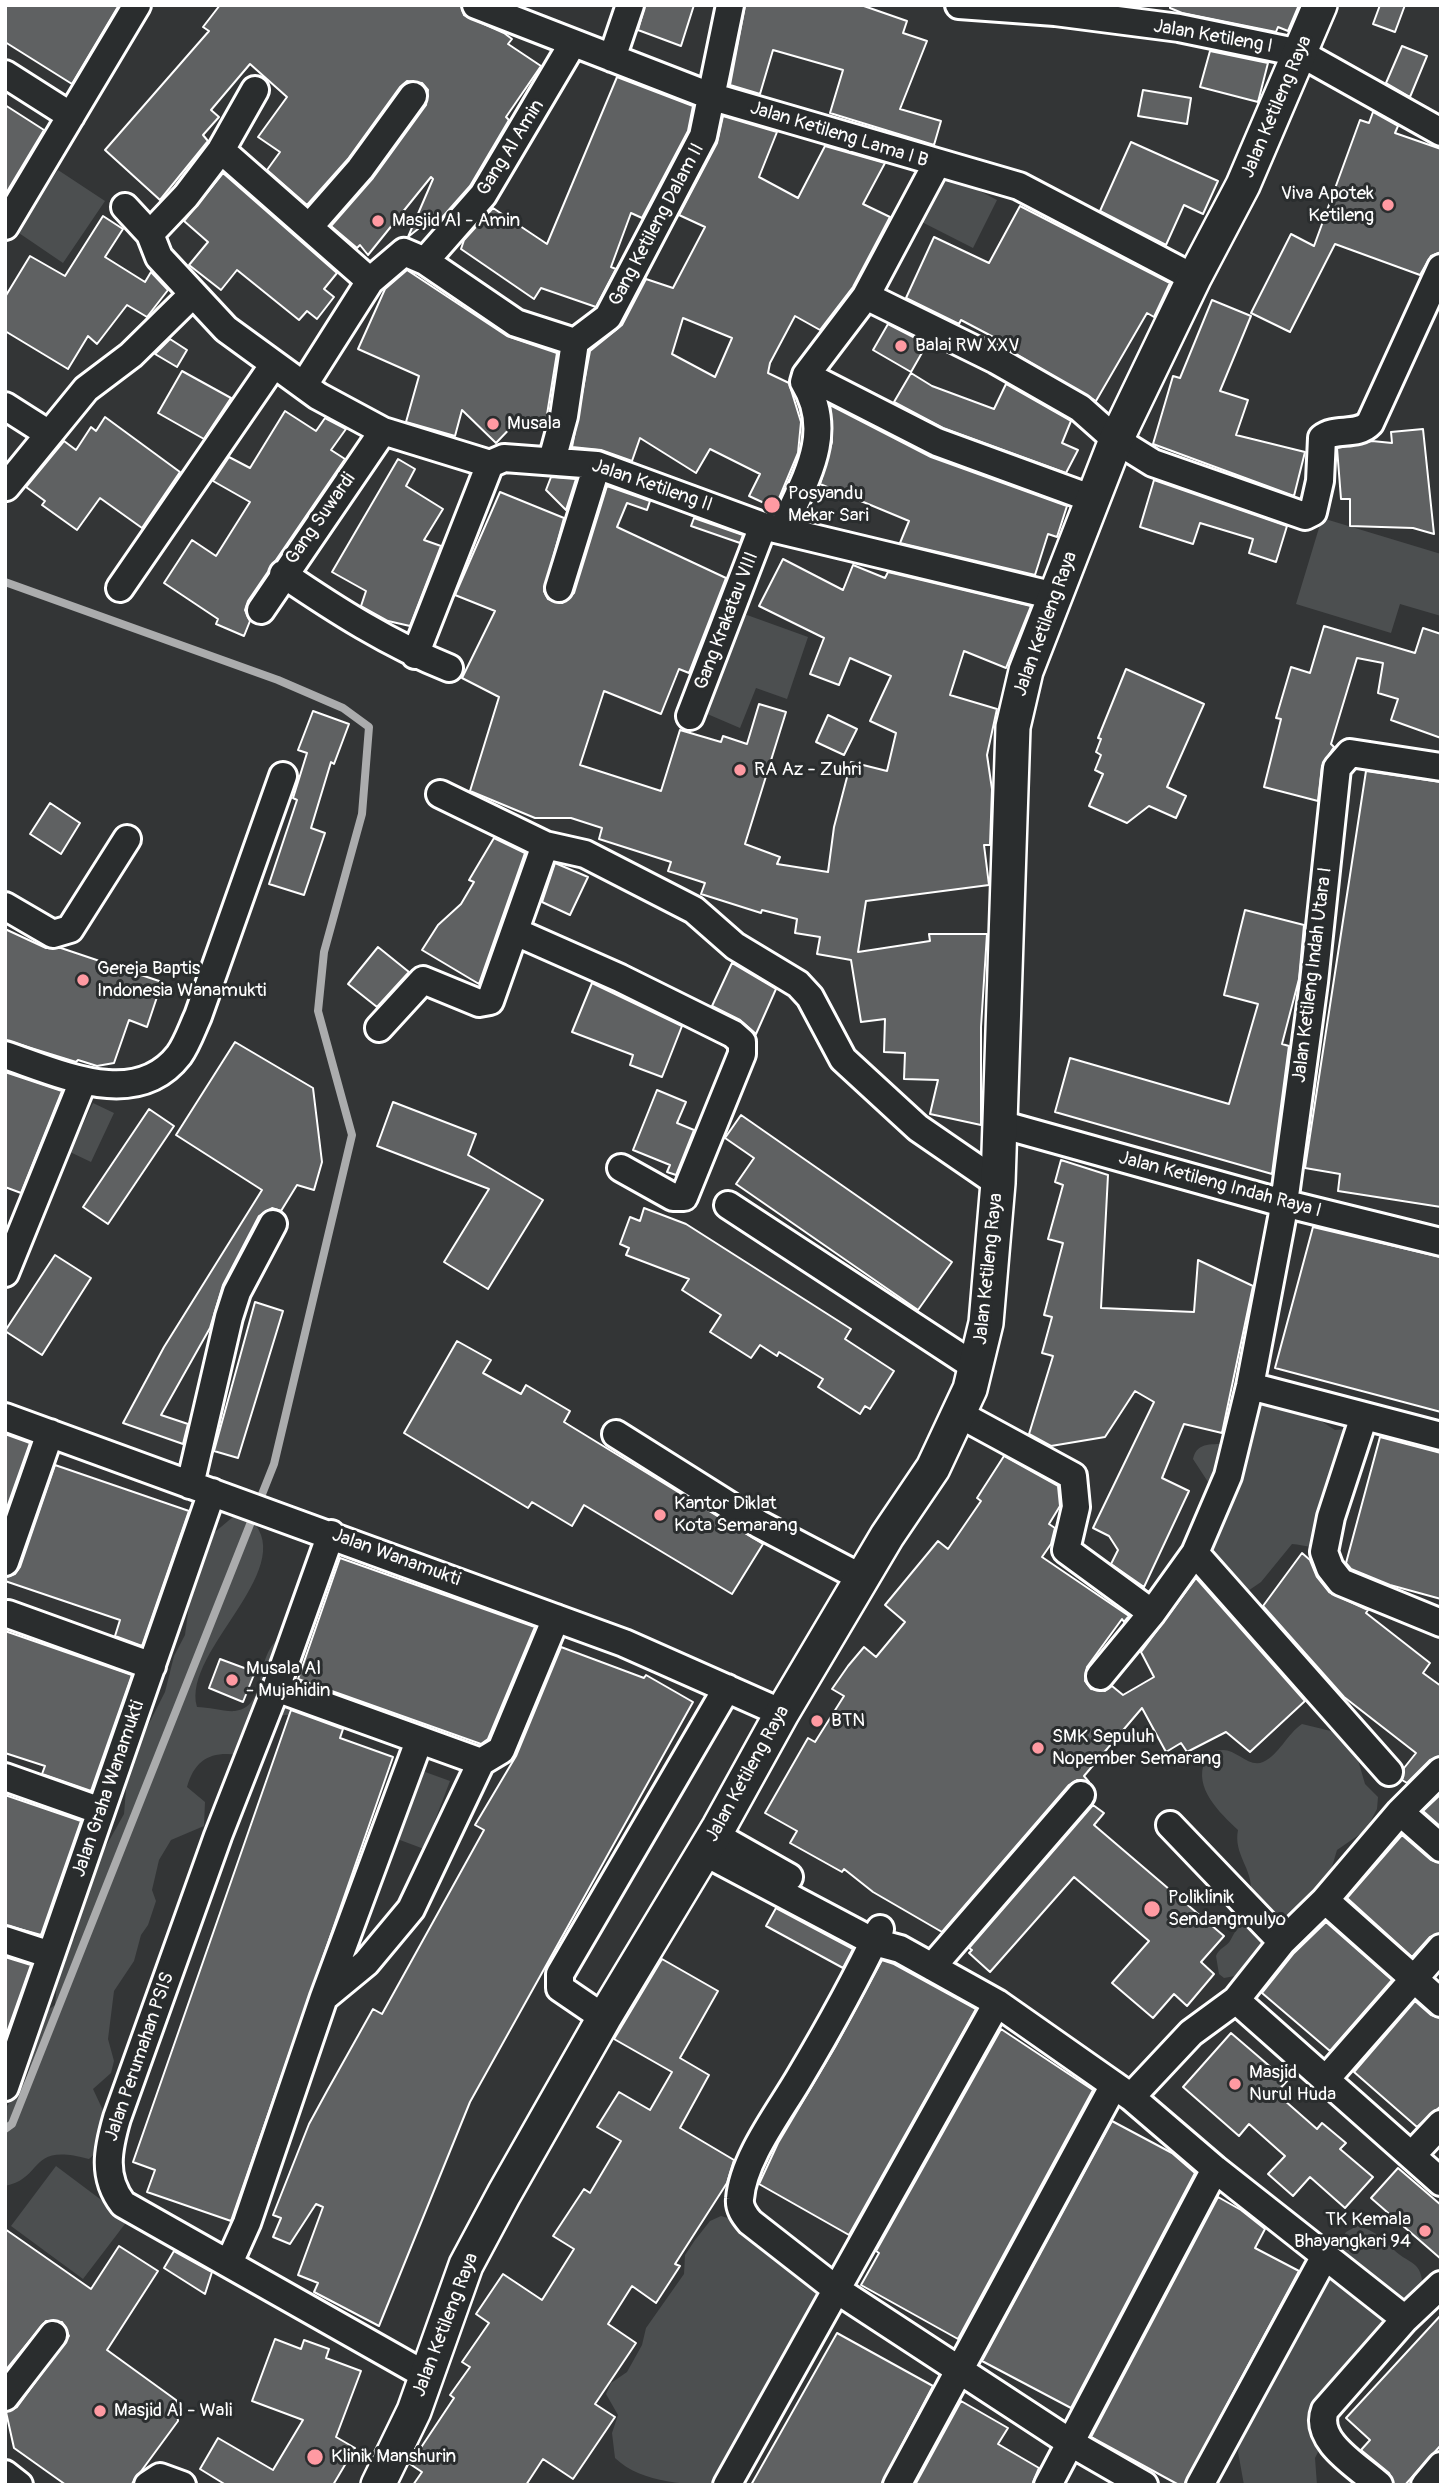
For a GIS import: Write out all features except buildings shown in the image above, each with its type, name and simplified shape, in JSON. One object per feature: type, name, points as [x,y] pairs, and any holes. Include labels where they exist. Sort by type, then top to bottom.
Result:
[{"type":"main road","name":"Jalan Ketileng Raya","points":[[379,2485],[414,2411],[466,2265],[604,2018],[709,1843],[782,1713],[862,1578],[933,1468],[977,1368],[986,1323],[998,1183],[1013,727],[1026,671],[1116,440],[1194,278],[1243,185],[1320,5]]},
{"type":"street","points":[[5,226],[137,5]]},
{"type":"street","name":"Jalan Ketileng Lama I B","points":[[476,5],[713,97],[1019,186],[1194,278]]},
{"type":"street","points":[[612,58],[630,5]]},
{"type":"street","name":"Gang Ketileng Dalam II","points":[[575,342],[608,317],[703,136],[730,5]]},
{"type":"street","name":"Jalan Ketileng I","points":[[959,5],[1155,15],[1179,27],[1300,53],[1441,132]]},
{"type":"street","name":"Gang Al Amin","points":[[425,261],[483,195],[573,43]]},
{"type":"street","points":[[5,74],[71,116]]},
{"type":"street","points":[[150,234],[186,195],[221,150],[255,90]]},
{"type":"street","points":[[310,226],[360,169],[413,96]]},
{"type":"street","points":[[221,150],[370,281]]},
{"type":"street","points":[[936,164],[866,296],[806,375],[937,442],[1093,499]]},
{"type":"street","name":"Jalan Ketileng II","points":[[125,206],[150,234],[159,257],[226,329],[304,385],[383,431],[490,464],[504,458],[597,465],[773,528],[1055,596]]},
{"type":"street","points":[[304,385],[370,281],[404,252],[425,261],[516,323],[575,342],[564,416],[552,460]]},
{"type":"street","points":[[866,296],[996,360],[1080,408],[1116,440],[1153,463],[1299,515],[1310,514],[1320,481],[1322,438],[1327,434],[1361,430],[1370,423],[1441,268]]},
{"type":"street","points":[[6,487],[86,388],[131,355],[193,294]]},
{"type":"street","points":[[120,589],[274,364]]},
{"type":"street","name":"Gang Krakatau VIII","points":[[690,716],[773,528],[819,446],[815,399],[804,382],[806,375]]},
{"type":"street","points":[[5,406],[49,434]]},
{"type":"street","name":"Gang Suwardi","points":[[261,610],[383,431]]},
{"type":"street","points":[[415,655],[490,464]]},
{"type":"street","points":[[559,588],[597,465]]},
{"type":"street","points":[[283,574],[364,627],[415,655],[449,668]]},
{"type":"street","name":"Jalan Ketileng Indah Utara I","points":[[1100,1676],[1152,1613],[1195,1553],[1228,1476],[1238,1423],[1250,1386],[1283,1203],[1314,982],[1337,768],[1350,753],[1441,767]]},
{"type":"street","points":[[5,1055],[83,1081],[132,1085],[159,1075],[179,1054],[198,1016],[283,776]]},
{"type":"street","points":[[440,794],[545,845],[585,854],[694,910],[735,946],[798,984],[810,997],[843,1059],[918,1128],[998,1183]]},
{"type":"street","points":[[5,906],[53,934],[70,929],[127,839]]},
{"type":"street","points":[[379,1028],[423,980],[479,1003],[487,1003],[493,996],[545,845]]},
{"type":"street","points":[[516,932],[632,984],[733,1034],[742,1042],[742,1054],[684,1197],[673,1197],[621,1168]]},
{"type":"street","points":[[5,1273],[15,1219],[83,1081]]},
{"type":"street","name":"Jalan Ketileng Indah Raya I","points":[[1000,1124],[1283,1203],[1441,1242]]},
{"type":"street","points":[[728,1205],[977,1368]]},
{"type":"street","name":"Jalan Graha Wanamukti","points":[[5,2087],[211,1492],[229,1317],[237,1292],[274,1224]]},
{"type":"street","points":[[1250,1386],[1441,1436]]},
{"type":"street","points":[[959,1414],[1073,1476],[1076,1507],[1066,1550],[1152,1613]]},
{"type":"street","points":[[1364,1416],[1331,1517],[1324,1552],[1330,1568],[1341,1582],[1441,1623]]},
{"type":"street","name":"Jalan Wanamukti","points":[[5,1417],[624,1643],[782,1713]]},
{"type":"street","points":[[5,1562],[50,1433]]},
{"type":"street","points":[[616,1434],[759,1524],[862,1578]]},
{"type":"street","name":"Jalan Perumahan PSIS","points":[[323,1531],[276,1688],[218,1836],[108,2148],[112,2190],[123,2204],[426,2376]]},
{"type":"street","points":[[1195,1553],[1389,1772]]},
{"type":"street","points":[[8,1614],[152,1666]]},
{"type":"street","points":[[324,1997],[366,1962],[411,1909],[481,1762],[501,1750],[556,1618]]},
{"type":"street","points":[[276,1688],[481,1762]]},
{"type":"street","points":[[604,2018],[559,1988],[560,1974],[726,1688]]},
{"type":"street","points":[[229,2263],[247,2223],[324,1997],[419,1741]]},
{"type":"street","points":[[897,2485],[1122,2091],[1236,2000],[1282,1942],[1325,1900],[1400,1812],[1441,1771]]},
{"type":"street","points":[[5,1777],[101,1811]]},
{"type":"street","points":[[932,1967],[1081,1795]]},
{"type":"street","points":[[1400,1812],[1441,1848]]},
{"type":"street","points":[[1170,1825],[1282,1942]]},
{"type":"street","points":[[709,1843],[997,2003],[1122,2091],[1215,2169],[1405,2319]]},
{"type":"street","points":[[1325,1900],[1441,2003]]},
{"type":"street","points":[[877,1936],[803,2073],[760,2143],[740,2198],[743,2213],[750,2222],[837,2290],[1070,2443],[1144,2485]]},
{"type":"street","points":[[5,1940],[51,1955]]},
{"type":"street","points":[[1326,2079],[1441,1948]]},
{"type":"street","points":[[1236,2000],[1441,2182]]},
{"type":"street","points":[[727,2485],[997,2003]]},
{"type":"street","points":[[1412,2155],[1441,2124]]},
{"type":"street","points":[[1048,2485],[1215,2169]]},
{"type":"street","points":[[1200,2485],[1325,2256]]},
{"type":"street","points":[[1379,2485],[1325,2437],[1321,2421],[1325,2410],[1405,2319],[1441,2286]]},
{"type":"street","points":[[5,2397],[53,2336]]},
{"type":"street","points":[[1425,2485],[1441,2466]]},
{"type":"street","points":[[5,2474],[19,2485]]},
{"type":"street","points":[[148,2485],[160,2477],[182,2485]]},
{"type":"shaded area","points":[[58,170],[105,201],[63,263],[16,231]]},
{"type":"shaded area","points":[[939,170],[997,200],[973,248],[914,218]]},
{"type":"shaded area","points":[[1322,518],[1441,554],[1441,616],[1400,604],[1391,633],[1296,604]]},
{"type":"shaded area","points":[[747,615],[808,637],[787,699],[756,688],[740,728],[705,713],[736,616]]},
{"type":"shaded area","points":[[93,1103],[114,1113],[91,1162],[70,1152]]},
{"type":"shaded area","points":[[1259,1399],[1309,1413],[1335,1430],[1347,1429],[1352,1495],[1344,1526],[1334,1538],[1316,1547],[1292,1544],[1261,1582],[1245,1593],[1199,1537],[1210,1485],[1193,1459],[1202,1446],[1228,1443]]},
{"type":"shaded area","points":[[246,1515],[261,1535],[262,1558],[254,1582],[207,1659],[197,1684],[197,1707],[235,1711],[247,1707],[254,1698],[270,1649],[278,1639],[292,1631],[283,1674],[328,1708],[325,1721],[279,1716],[266,1724],[239,1755],[212,1756],[200,1764],[190,1777],[187,1787],[205,1802],[204,1826],[171,1840],[159,1860],[152,1890],[156,1901],[148,1925],[141,1935],[134,1961],[114,1991],[108,2039],[114,2061],[111,2073],[93,2089],[108,2121],[106,2144],[89,2159],[69,2155],[46,2158],[18,2182],[5,2186],[5,2109],[27,2078],[45,2012],[55,2005],[59,1961],[75,1937],[91,1873],[124,1814],[127,1777],[133,1755],[165,1692],[174,1656],[185,1635],[190,1598],[215,1532],[234,1516]]},
{"type":"shaded area","points":[[1302,1724],[1339,1733],[1356,1753],[1365,1784],[1378,1797],[1377,1809],[1366,1830],[1337,1850],[1328,1880],[1249,1965],[1235,1976],[1224,1978],[1219,1974],[1216,1956],[1230,1941],[1243,1918],[1250,1899],[1251,1884],[1238,1847],[1238,1830],[1216,1808],[1205,1790],[1202,1771],[1205,1761],[1212,1753],[1223,1750],[1253,1763],[1263,1762],[1274,1755]]},
{"type":"shaded area","points":[[417,1769],[450,1781],[424,1849],[392,1837]]},
{"type":"shaded area","points":[[56,2166],[128,2220],[83,2279],[11,2226]]},
{"type":"shaded area","points":[[721,2216],[738,2221],[828,2279],[802,2324],[734,2485],[688,2484],[656,2479],[627,2467],[615,2458],[612,2433],[618,2415],[606,2394],[611,2383],[627,2372],[642,2345],[646,2328],[684,2274],[685,2255],[710,2221]]},
{"type":"shaded area","points":[[1357,2226],[1373,2232],[1414,2264],[1420,2272],[1423,2288],[1353,2383],[1315,2458],[1317,2485],[1244,2485],[1238,2452],[1243,2426],[1296,2327],[1319,2299],[1340,2242],[1346,2232]]},
{"type":"waterway","points":[[5,582],[278,680],[343,708],[369,727],[362,814],[324,952],[318,1011],[352,1135],[274,1464],[12,2124],[5,2129]]},
{"type":"place","name":"Viva Apotek Ketileng","points":[[1388,205]]},
{"type":"place","name":"Masjid Al - Amin","points":[[378,221]]},
{"type":"place","name":"Balai RW XXV","points":[[901,346]]},
{"type":"place","name":"Musala","points":[[493,424]]},
{"type":"place","name":"Posyandu Mekar Sari","points":[[772,505]]},
{"type":"place","name":"RA Az - Zuhri","points":[[740,770]]},
{"type":"place","name":"Gereja Baptis Indonesia Wanamukti","points":[[83,980]]},
{"type":"place","name":"Kantor Diklat Kota Semarang","points":[[660,1515]]},
{"type":"place","name":"Musala Al - Mujahidin","points":[[232,1680]]},
{"type":"place","name":"BTN","points":[[817,1721]]},
{"type":"place","name":"SMK Sepuluh Nopember Semarang","points":[[1038,1748]]},
{"type":"place","name":"Poliklinik Sendangmulyo","points":[[1152,1909]]},
{"type":"place","name":"Masjid Nurul Huda","points":[[1235,2084]]},
{"type":"place","name":"TK Kemala Bhayangkari 94","points":[[1425,2231]]},
{"type":"place","name":"Masjid Al - Wali","points":[[100,2411]]},
{"type":"place","name":"Klinik Manshurin","points":[[315,2457]]}]
